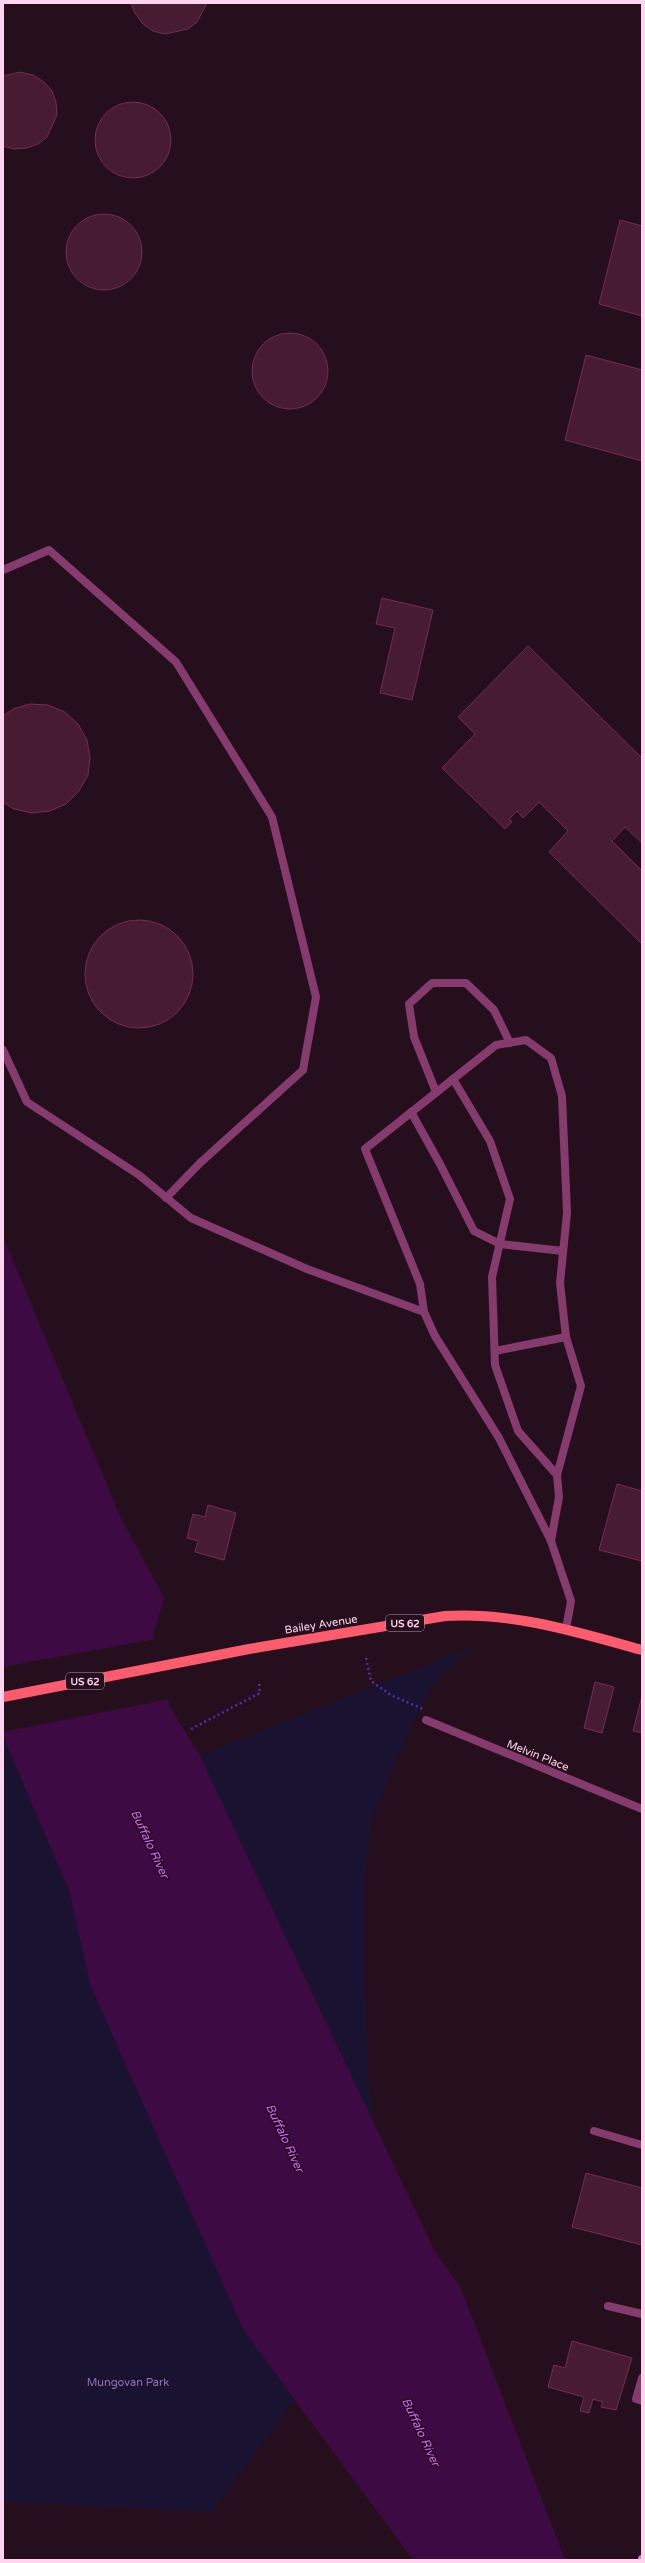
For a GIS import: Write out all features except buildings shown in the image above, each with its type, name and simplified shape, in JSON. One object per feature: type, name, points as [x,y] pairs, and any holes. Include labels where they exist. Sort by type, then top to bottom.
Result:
[{"type":"main road","name":"Bailey Avenue","points":[[3,1697],[167,1665],[445,1616],[476,1614],[521,1618],[642,1650]]},
{"type":"street","points":[[3,570],[50,550],[176,662],[272,817],[316,997],[303,1070],[200,1163],[166,1198]]},
{"type":"street","points":[[436,1092],[414,1037],[409,1004],[432,983],[466,983],[494,1010],[510,1043]]},
{"type":"street","points":[[551,1541],[559,1497],[557,1475],[581,1386],[566,1337],[560,1283],[567,1213],[562,1096],[551,1058],[526,1040],[496,1045],[365,1149],[420,1284],[424,1312],[435,1336],[499,1438],[551,1541],[571,1601],[566,1629]]},
{"type":"street","points":[[3,1050],[27,1102],[139,1175],[191,1218],[307,1269],[424,1312]]},
{"type":"street","points":[[453,1079],[490,1141],[510,1199],[492,1277],[495,1365],[518,1431],[557,1475]]},
{"type":"street","points":[[411,1112],[440,1164],[474,1231],[500,1244],[563,1251]]},
{"type":"street","points":[[495,1351],[566,1337]]},
{"type":"street","name":"Melvin Place","points":[[426,1720],[642,1809]]},
{"type":"street","points":[[594,2131],[642,2145]]},
{"type":"street","points":[[608,2306],[642,2314]]},
{"type":"street","points":[[642,2378],[636,2399],[642,2401]]},
{"type":"path","points":[[366,1658],[371,1681],[391,1695],[422,1707],[426,1720]]},
{"type":"path","points":[[191,1729],[260,1693],[259,1681]]},
{"type":"green space","points":[[474,1647],[442,1674],[429,1691],[414,1719],[372,1818],[365,1883],[365,1971],[369,2083],[374,2122],[200,1756]]},
{"type":"green space","name":"Mungovan Park","points":[[3,1736],[69,1890],[90,1984],[244,2331],[295,2400],[212,2512],[3,2502]]},
{"type":"water","name":"Buffalo River","points":[[3,1237],[120,1516],[164,1598],[153,1635],[170,1707],[200,1756],[435,2252],[460,2286],[565,2560],[413,2560],[244,2331],[90,1984],[69,1890],[3,1736]]},
{"type":"pier","points":[[156,1639],[170,1699],[3,1732],[3,1667]]}]
